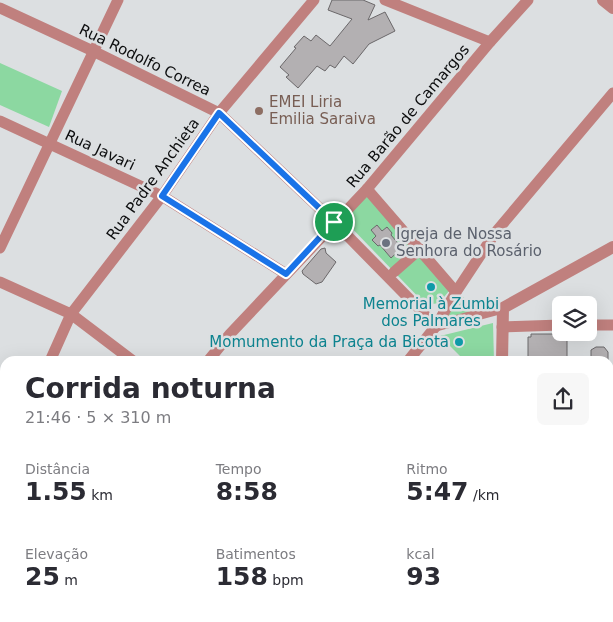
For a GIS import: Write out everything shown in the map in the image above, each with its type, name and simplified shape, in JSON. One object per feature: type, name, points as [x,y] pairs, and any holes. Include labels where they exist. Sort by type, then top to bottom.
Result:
[{"type":"street","points":[[0,248],[118,0]]},
{"type":"street","name":"Rua Padre Anchieta","points":[[52,356],[71,314],[162,196],[219,113],[314,0]]},
{"type":"street","points":[[385,0],[490,42]]},
{"type":"street","name":"Rua Barão de Camargos","points":[[212,356],[230,334],[367,189],[490,42],[528,0]]},
{"type":"street","points":[[603,0],[613,8]]},
{"type":"street","name":"Rua Rodolfo Correa","points":[[0,8],[219,113],[334,222],[436,326]]},
{"type":"street","points":[[412,356],[436,326],[495,233],[613,93]]},
{"type":"street","name":"Rua Javari","points":[[0,121],[162,196],[286,274]]},
{"type":"street","points":[[367,189],[456,292]]},
{"type":"street","points":[[436,326],[503,308],[613,247]]},
{"type":"street","points":[[394,272],[420,249]]},
{"type":"street","points":[[0,282],[71,314],[126,356]]},
{"type":"street","points":[[502,356],[503,308]]},
{"type":"street","points":[[502,327],[552,325]]},
{"type":"street","points":[[597,325],[613,325]]},
{"type":"green space","points":[[0,63],[62,91],[49,127],[0,105]]},
{"type":"green space","points":[[367,194],[449,291],[439,303],[426,305],[343,219]]},
{"type":"green space","points":[[459,293],[478,311],[443,321]]},
{"type":"green space","points":[[493,323],[494,356],[460,356],[440,336]]},
{"type":"building","points":[[332,0],[363,0],[375,5],[368,20],[385,12],[395,31],[369,44],[353,64],[344,56],[335,68],[330,65],[325,71],[317,66],[298,88],[286,77],[289,75],[280,67],[296,48],[294,47],[304,36],[311,41],[316,35],[330,46],[352,19],[328,10]]},
{"type":"building","name":"Igreja de Nossa Senhora do Rosário","points":[[377,225],[382,231],[387,227],[402,248],[391,258],[380,245],[378,246],[372,240],[376,236],[371,230]]},
{"type":"building","points":[[325,248],[326,253],[336,262],[322,282],[316,284],[303,274],[302,271],[321,249]]},
{"type":"building","points":[[531,334],[552,334],[552,341],[567,341],[567,356],[528,356],[528,337],[531,337]]},
{"type":"building","points":[[596,347],[604,347],[608,352],[608,356],[591,356],[591,350]]},
{"type":"place","name":"EMEI Liria Emilia Saraiva","points":[[259,111]]},
{"type":"place","name":"Igreja de Nossa Senhora do Rosário","points":[[386,243]]},
{"type":"place","name":"Memorial à Zumbi dos Palmares","points":[[431,287]]},
{"type":"place","name":"Momumento da Praça da Bicota","points":[[459,342]]},
{"type":"route","points":[[219,113],[334,222],[286,274],[162,196],[219,113]]}]
